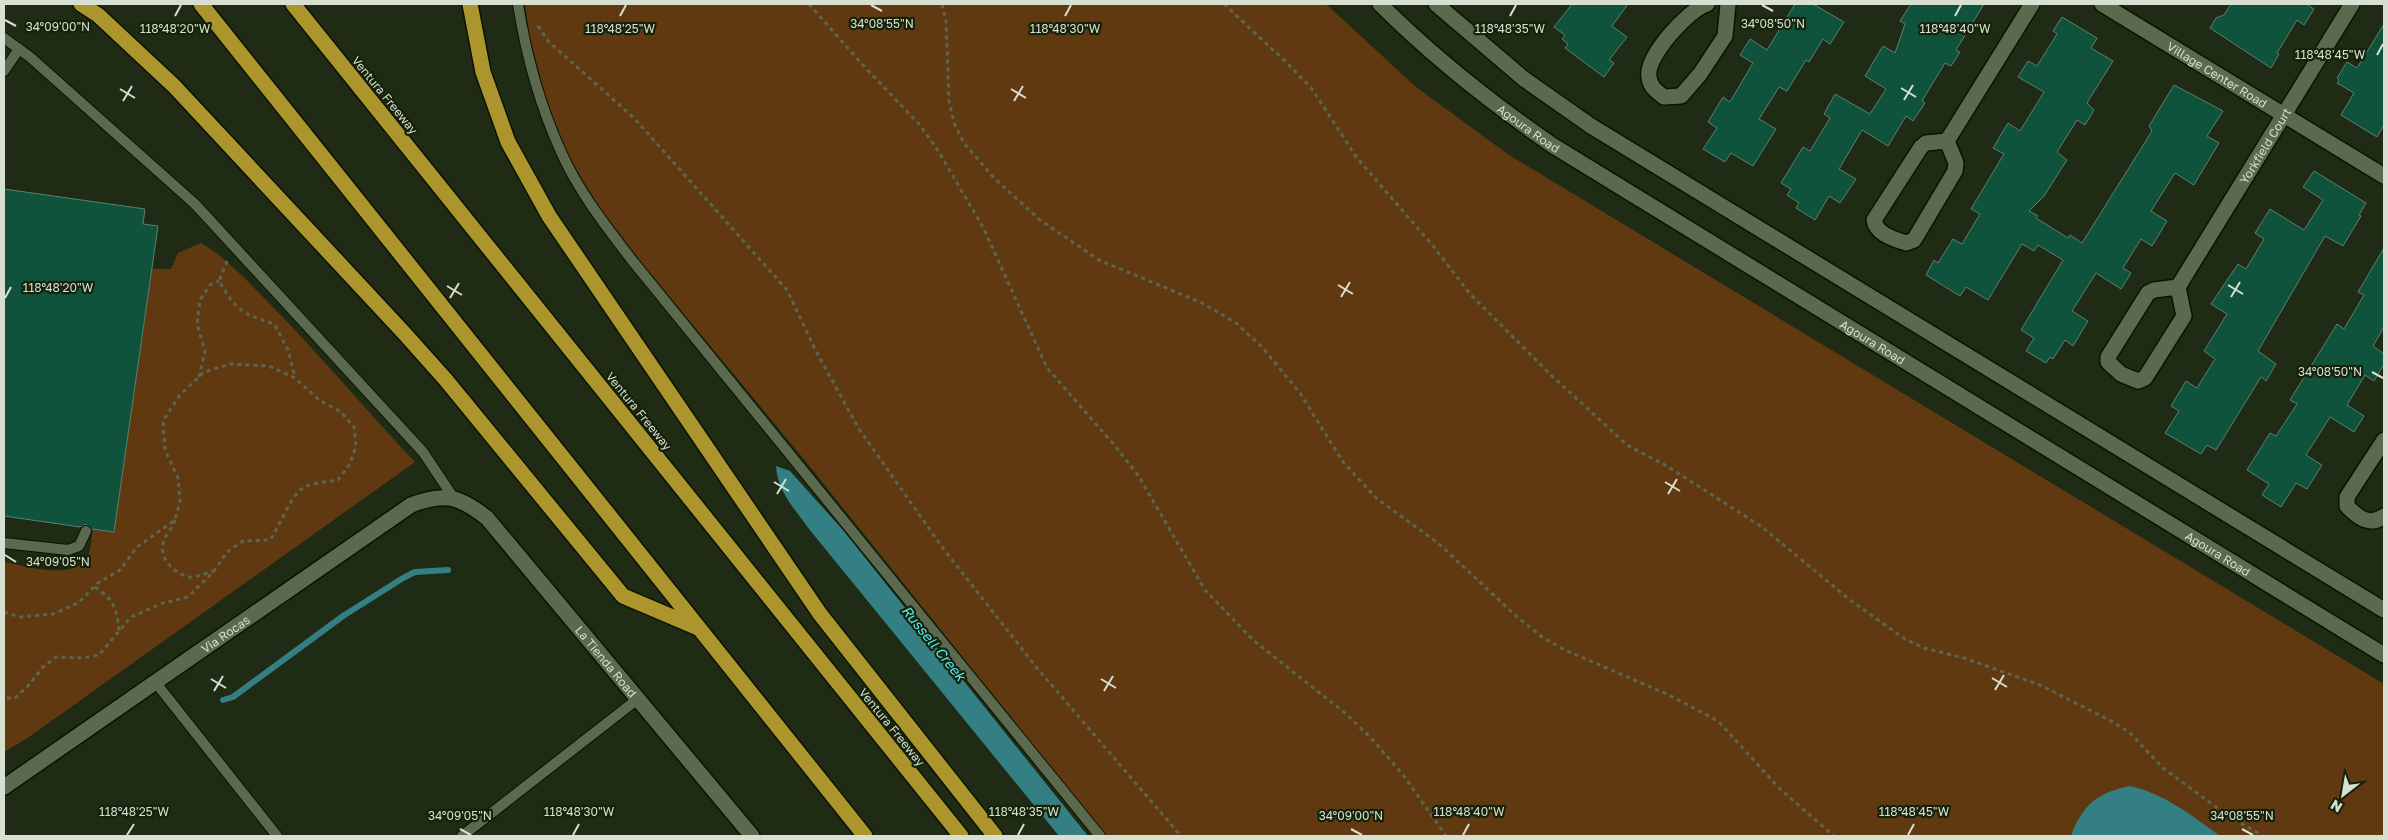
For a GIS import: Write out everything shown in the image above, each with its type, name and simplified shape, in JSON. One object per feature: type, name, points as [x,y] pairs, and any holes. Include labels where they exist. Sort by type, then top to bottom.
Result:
[{"type":"highway","points":[[81,4],[98,15],[174,86],[404,333],[446,380],[623,596],[698,628]]},
{"type":"highway","points":[[201,4],[865,836]]},
{"type":"highway","name":"Ventura Freeway","points":[[293,4],[960,836]]},
{"type":"highway","points":[[470,4],[483,72],[508,142],[549,216],[820,614],[995,836]]},
{"type":"street","name":"Agoura Road","points":[[1380,4],[1416,40],[1489,101],[1552,145],[2384,655]]},
{"type":"street","points":[[1436,4],[1524,79],[1591,126],[2384,610]]},
{"type":"street","points":[[1707,4],[1698,6],[1674,29],[1653,61],[1648,75],[1652,88],[1664,97],[1681,96],[1700,74],[1725,36],[1728,4]]},
{"type":"street","points":[[1947,141],[2032,4]]},
{"type":"street","name":"Village Center Road","points":[[2102,4],[2384,176]]},
{"type":"street","name":"Yorkfield Court","points":[[2178,287],[2352,4]]},
{"type":"street","points":[[1947,141],[1956,163],[1955,171],[1914,240],[1906,243],[1888,238],[1875,225],[1874,220],[1920,147],[1926,143],[1947,141]]},
{"type":"street","points":[[2178,287],[2184,316],[2145,378],[2138,381],[2121,374],[2108,362],[2108,357],[2148,293],[2154,290],[2178,287]]},
{"type":"street","points":[[2384,440],[2347,496],[2347,506],[2358,518],[2373,521],[2384,516]]},
{"type":"street","name":"Via Rocas","points":[[4,787],[411,506],[430,498],[453,497]]},
{"type":"street","name":"La Tienda Road","points":[[453,497],[471,505],[488,518],[752,836]]},
{"type":"lane","points":[[518,4],[529,60],[546,114],[562,155],[600,218],[631,259],[1100,836]]},
{"type":"lane","points":[[4,38],[19,49],[195,204],[423,452],[453,497]]},
{"type":"lane","points":[[4,71],[19,49]]},
{"type":"lane","points":[[4,543],[68,550],[79,546],[86,531]]},
{"type":"lane","points":[[156,682],[277,836]]},
{"type":"lane","points":[[462,836],[638,698]]},
{"type":"path","points":[[810,4],[860,63],[919,124],[937,148],[983,227],[1047,368],[1138,475],[1205,590],[1253,640],[1345,712],[1371,738],[1404,776],[1446,836]]},
{"type":"path","points":[[942,4],[946,21],[950,67],[949,101],[954,123],[967,148],[995,179],[1033,214],[1086,252],[1124,272],[1202,303],[1236,323],[1261,346],[1300,393],[1343,462],[1376,498],[1438,543],[1515,615],[1542,636],[1566,650],[1676,698],[1718,721],[1781,790],[1834,836]]},
{"type":"path","points":[[1224,4],[1312,89],[1357,158],[1434,247],[1470,294],[1552,376],[1627,445],[1667,466],[1762,528],[1850,600],[1904,639],[1924,648],[1964,658],[2040,685],[2113,722],[2128,732],[2163,768],[2227,815],[2263,836]]},
{"type":"path","points":[[536,22],[550,42],[634,118],[787,290],[820,358],[859,429],[942,547],[1037,668],[1180,836]]},
{"type":"path","points":[[237,249],[227,261],[220,281],[233,305],[254,317],[274,324],[288,350],[295,378]]},
{"type":"path","points":[[198,378],[205,351],[197,324],[200,300],[210,285],[220,281]]},
{"type":"path","points":[[4,698],[15,698],[28,686],[43,667],[56,657],[82,658],[99,655],[131,617],[163,603],[188,597],[214,571],[227,552],[243,541],[270,540],[281,525],[293,498],[306,486],[338,480],[350,464],[356,446],[354,428],[341,412],[319,400],[295,378],[269,366],[230,364],[204,372],[180,395],[163,421],[165,450],[178,478],[180,502],[172,530],[163,544],[164,559],[174,570],[191,577],[214,571]]},
{"type":"path","points":[[4,612],[20,617],[53,614],[78,603],[95,587],[120,570],[138,547],[175,520]]},
{"type":"path","points":[[95,587],[107,595],[118,611],[119,631]]},
{"type":"shaded area","points":[[525,4],[1326,4],[1416,87],[1509,155],[2384,684],[2384,836],[1106,836],[803,458],[645,267],[600,208],[563,148],[548,106],[530,39]]},
{"type":"shaded area","points":[[201,243],[229,264],[271,305],[415,462],[29,737],[4,752],[4,562],[37,569],[62,570],[72,568],[82,564],[88,556],[93,529],[114,532],[152,269],[171,269],[178,253]]},
{"type":"water","points":[[776,466],[790,471],[842,529],[1088,836],[1059,836],[809,529],[783,492]]},
{"type":"water","points":[[2130,786],[2155,794],[2166,800],[2220,836],[2071,836],[2086,808],[2100,796]]},
{"type":"building","points":[[1572,4],[1628,4],[1612,26],[1627,37],[1609,60],[1614,63],[1604,77],[1565,48],[1568,44],[1562,39],[1565,35],[1554,27]]},
{"type":"building","points":[[1795,4],[1813,4],[1844,22],[1830,44],[1823,39],[1809,62],[1806,60],[1787,91],[1779,87],[1759,119],[1776,129],[1753,166],[1731,153],[1725,162],[1703,149],[1717,128],[1708,122],[1723,97],[1730,102],[1753,63],[1740,55],[1750,39],[1767,50]]},
{"type":"building","points":[[1911,4],[1984,4],[1956,50],[1960,52],[1951,66],[1945,63],[1922,101],[1925,103],[1913,121],[1906,116],[1888,146],[1862,130],[1839,169],[1856,179],[1840,203],[1829,196],[1815,220],[1796,208],[1799,203],[1787,195],[1791,189],[1781,183],[1803,147],[1810,151],[1830,118],[1824,114],[1835,94],[1870,114],[1886,89],[1865,76],[1883,46],[1895,53],[1905,24],[1900,21]]},
{"type":"building","points":[[2231,4],[2306,4],[2314,9],[2304,25],[2297,20],[2277,53],[2279,54],[2271,68],[2210,28],[2216,18],[2224,15]]},
{"type":"building","points":[[2062,17],[2097,38],[2091,48],[2113,61],[2087,103],[2094,110],[2085,125],[2077,120],[2057,152],[2067,160],[2044,196],[2029,211],[2038,216],[2036,218],[2068,238],[2070,235],[2082,243],[2152,131],[2149,126],[2174,85],[2223,111],[2207,136],[2219,143],[2194,185],[2175,173],[2151,211],[2167,221],[2152,246],[2141,239],[2123,268],[2131,273],[2121,289],[2096,273],[2072,311],[2088,321],[2073,346],[2065,340],[2053,359],[2050,357],[2046,363],[2026,351],[2034,338],[2021,330],[2063,260],[2038,245],[2034,251],[2022,244],[1988,300],[1966,287],[1960,296],[1926,275],[1934,260],[1938,263],[1953,239],[1962,244],[1980,214],[1971,209],[2004,154],[1993,148],[2008,123],[2020,131],[2044,92],[2018,77],[2028,61],[2037,66],[2057,34],[2053,31]]},
{"type":"building","points":[[2384,24],[2384,125],[2377,137],[2341,115],[2354,93],[2337,83],[2339,80],[2337,78],[2347,62],[2357,68]]},
{"type":"building","points":[[2314,171],[2366,203],[2359,215],[2361,216],[2343,246],[2325,236],[2258,351],[2276,364],[2266,381],[2261,377],[2216,450],[2207,445],[2201,454],[2165,433],[2179,411],[2171,406],[2186,381],[2197,388],[2215,359],[2204,351],[2227,314],[2211,304],[2238,264],[2246,269],[2264,239],[2255,233],[2270,209],[2304,230],[2323,200],[2303,187]]},
{"type":"building","points":[[4,189],[145,209],[143,224],[158,226],[114,532],[92,529],[86,524],[80,527],[4,516]]},
{"type":"building","points":[[2384,248],[2384,327],[2373,346],[2384,354],[2384,364],[2374,381],[2365,375],[2347,405],[2364,416],[2354,432],[2330,417],[2306,455],[2322,465],[2307,489],[2296,483],[2281,507],[2262,495],[2269,484],[2247,470],[2270,433],[2276,436],[2297,404],[2290,400],[2337,324],[2344,329],[2364,295],[2358,292]]},
{"type":"waterway","points":[[223,700],[233,697],[343,616],[403,578],[415,572],[448,570]]},
{"type":"water label","name":"Russell Creek","points":[[934,643]]}]
